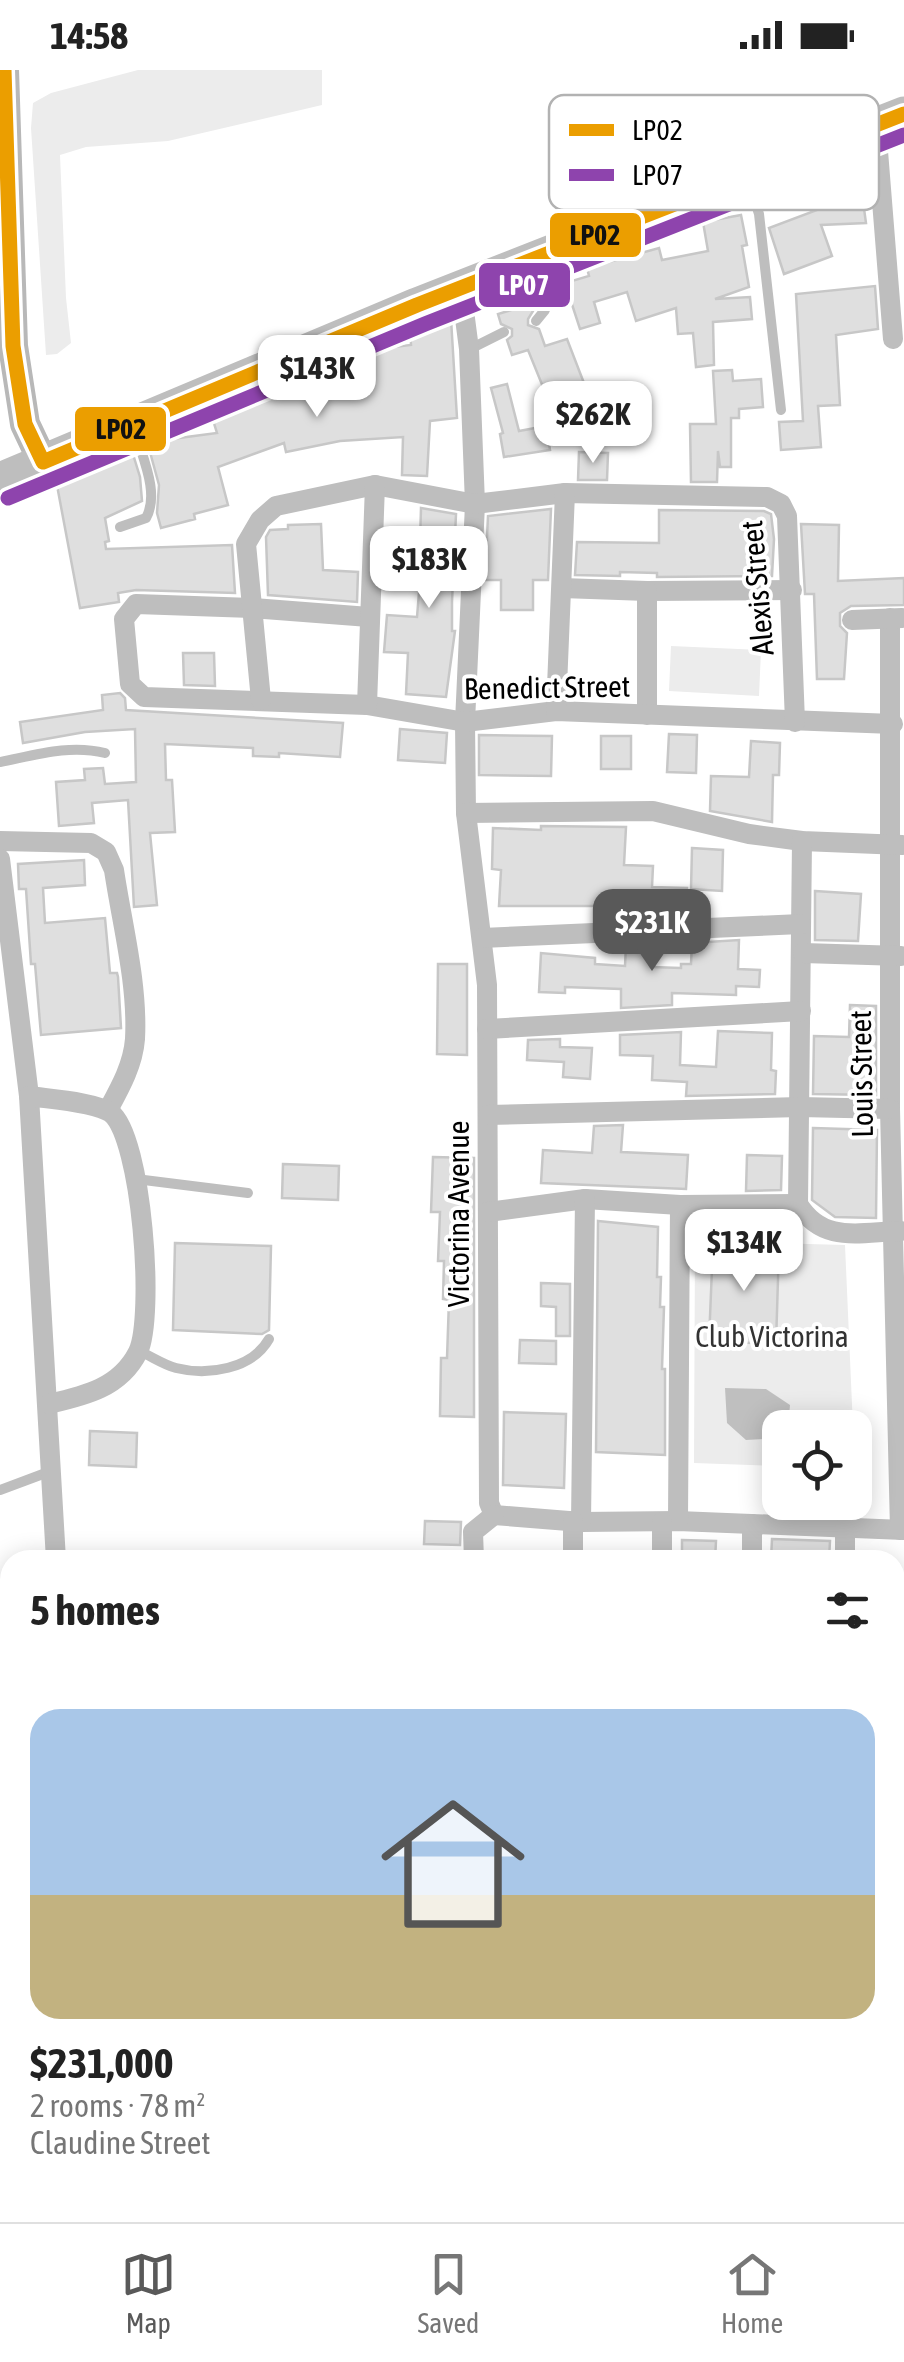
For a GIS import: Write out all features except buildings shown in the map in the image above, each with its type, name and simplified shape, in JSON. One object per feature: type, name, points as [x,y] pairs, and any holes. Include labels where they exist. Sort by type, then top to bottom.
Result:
[{"type":"highway","points":[[0,480],[534,258],[661,210]]},
{"type":"main road","points":[[4,70],[6,346],[25,424],[42,462]]},
{"type":"street","points":[[890,120],[894,339]]},
{"type":"street","name":"Victorina Avenue","points":[[461,288],[469,350],[475,504],[465,722],[466,813],[482,938],[487,1029],[489,1503],[494,1515]]},
{"type":"street","points":[[366,705],[375,485]]},
{"type":"street","name":"Alexis Street","points":[[261,700],[246,544],[260,520],[276,506],[375,485],[475,504],[565,494],[768,497],[781,504],[787,516],[795,722]]},
{"type":"street","points":[[556,711],[565,494]]},
{"type":"street","points":[[562,588],[647,592],[792,590]]},
{"type":"street","points":[[647,592],[648,716]]},
{"type":"street","name":"Benedict Street","points":[[252,608],[136,604],[124,618],[130,684],[144,697],[366,705],[465,722],[556,711],[893,724]]},
{"type":"street","points":[[252,608],[369,617]]},
{"type":"street","points":[[852,620],[897,618]]},
{"type":"street","name":"Louis Street","points":[[897,618],[893,724],[898,755],[897,1046],[890,1110],[898,1140],[902,1530]]},
{"type":"street","points":[[466,813],[654,811],[749,834],[802,841],[898,844]]},
{"type":"street","points":[[0,840],[91,843],[106,852],[114,870],[135,1040],[126,1078],[108,1110]]},
{"type":"street","points":[[802,841],[798,1204],[810,1222],[824,1230],[898,1232]]},
{"type":"street","points":[[0,859],[2,904],[29,1096],[56,1550]]},
{"type":"street","points":[[482,938],[801,924]]},
{"type":"street","points":[[803,953],[897,956]]},
{"type":"street","points":[[487,1029],[800,1010]]},
{"type":"street","points":[[29,1096],[108,1110],[118,1120],[136,1179],[146,1266],[146,1324],[138,1351],[127,1368],[95,1394],[49,1404]]},
{"type":"street","points":[[488,1115],[800,1106],[890,1110]]},
{"type":"street","points":[[488,1212],[585,1198],[680,1204],[798,1204]]},
{"type":"street","points":[[574,1550],[585,1198]]},
{"type":"street","points":[[664,1550],[670,1521],[680,1204]]},
{"type":"street","points":[[474,1550],[473,1532],[494,1515],[577,1522],[670,1521],[902,1530]]},
{"type":"street","points":[[752,1524],[752,1550]]},
{"type":"street","points":[[845,1528],[845,1550]]},
{"type":"lane","points":[[758,210],[781,410]]},
{"type":"lane","points":[[534,258],[545,310],[536,321]]},
{"type":"lane","points":[[469,350],[504,332]]},
{"type":"lane","points":[[120,527],[146,518],[151,510],[152,494],[134,426]]},
{"type":"lane","points":[[0,762],[53,751],[88,748],[105,752]]},
{"type":"lane","points":[[136,1179],[248,1193]]},
{"type":"lane","points":[[138,1351],[176,1368],[207,1371],[237,1366],[259,1355],[268,1339]]},
{"type":"lane","points":[[0,1490],[52,1471]]},
{"type":"green space","points":[[138,70],[322,70],[322,105],[168,141],[86,147],[60,155],[71,343],[57,354],[46,355],[31,128],[33,103],[51,93]]},
{"type":"green space","points":[[671,646],[761,650],[759,696],[669,691]]},
{"type":"green space","name":"Club Victorina","points":[[695,1241],[845,1245],[852,1410],[762,1410],[762,1465],[694,1463]]},
{"type":"shaded area","points":[[725,1388],[766,1389],[790,1405],[790,1410],[762,1410],[762,1439],[746,1440],[727,1423]]},
{"type":"transit line","name":"LP02","points":[[4,70],[13,346],[25,424],[43,462],[417,305],[659,210]]},
{"type":"transit line","name":"LP02","points":[[879,124],[904,114]]},
{"type":"transit line","name":"LP07","points":[[879,145],[904,135]]},
{"type":"transit line","name":"LP07","points":[[8,498],[425,324],[714,210]]}]
